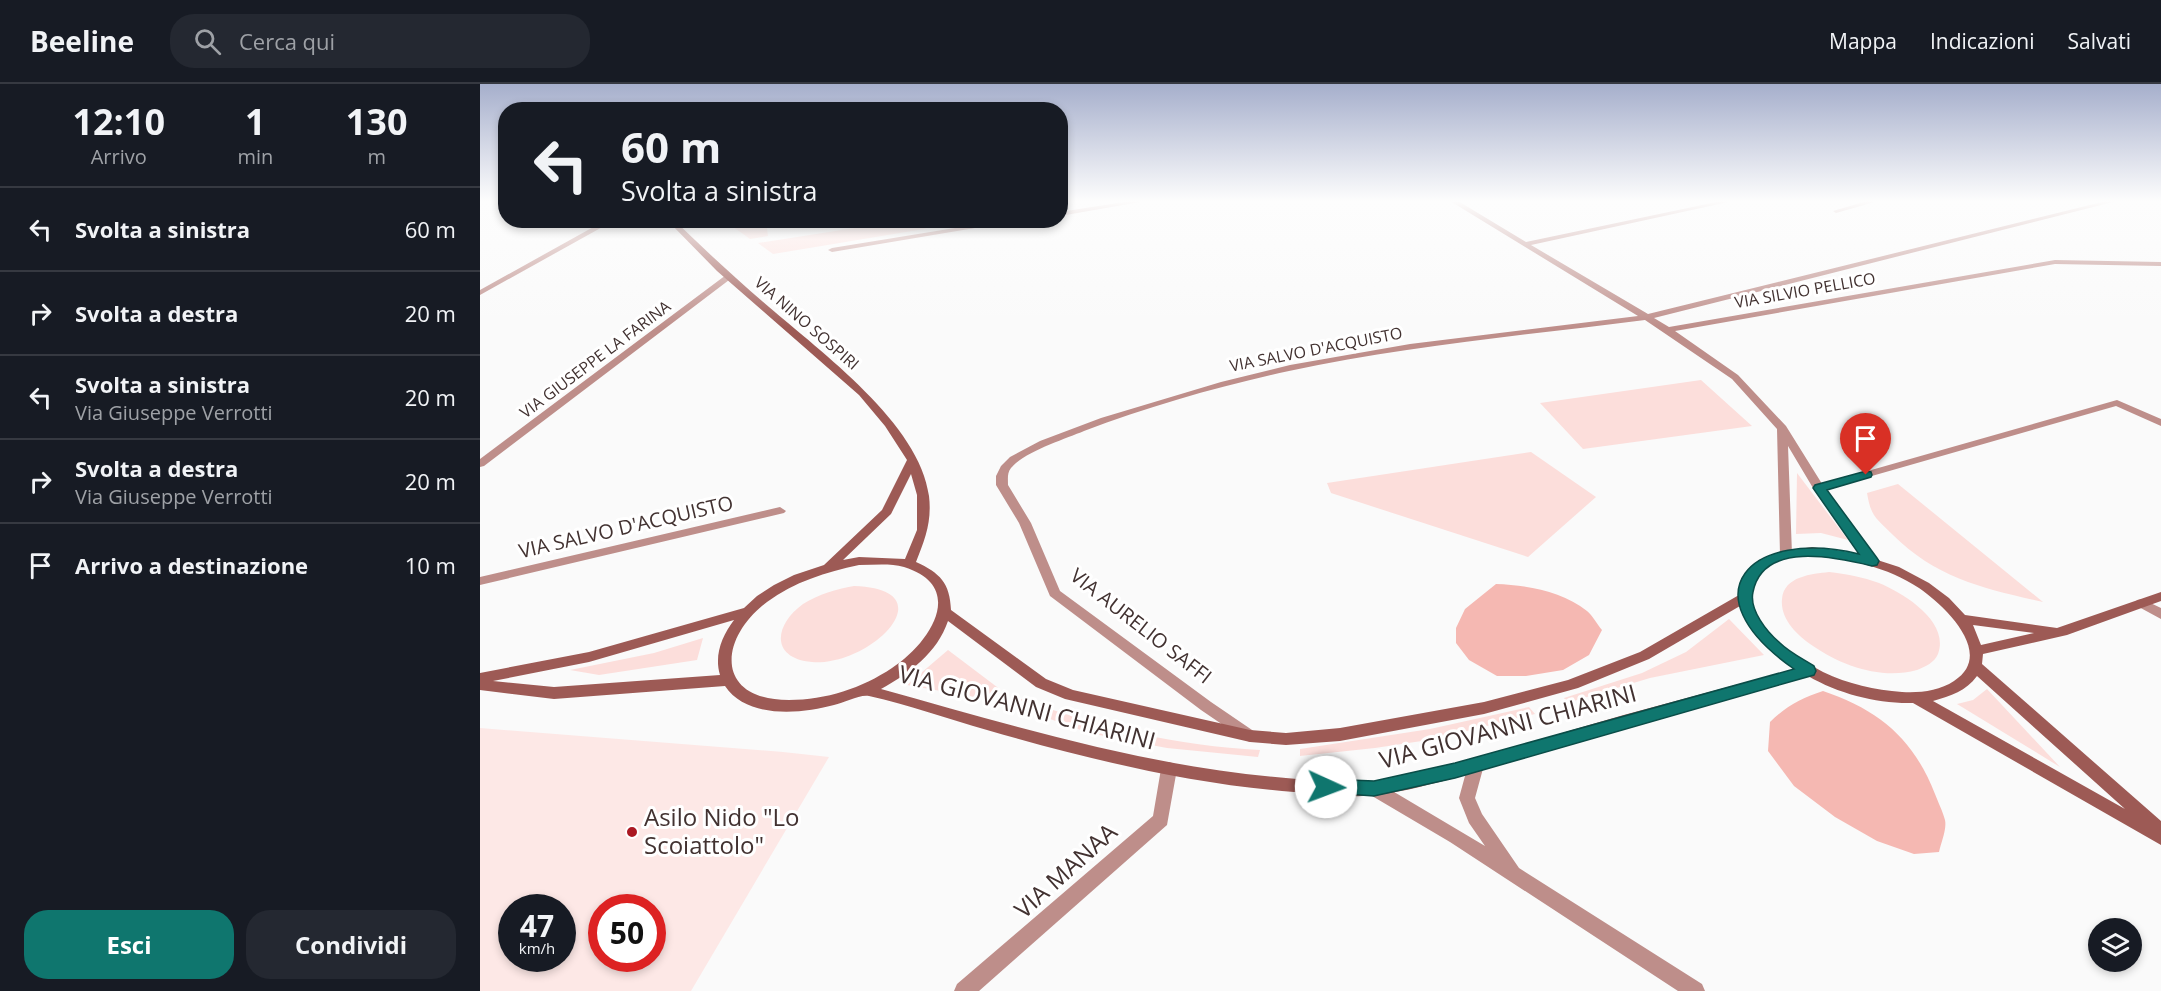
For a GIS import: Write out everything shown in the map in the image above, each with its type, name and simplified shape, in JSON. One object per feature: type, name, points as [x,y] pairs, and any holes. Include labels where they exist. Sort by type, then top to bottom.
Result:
[{"type":"main road","name":"VIA NINO SOSPIRI","points":[[694,243],[729,277],[869,400],[889,424],[912,460],[923,495],[923,530],[909,565]]},
{"type":"main road","points":[[830,566],[887,512],[912,460]]},
{"type":"main road","points":[[1812,551],[1841,554],[1872,561],[1907,576],[1938,595],[1962,619],[1972,635],[1976,659],[1965,682],[1945,694],[1916,698],[1871,694],[1843,687],[1808,671],[1775,648],[1753,622],[1744,597],[1749,577],[1763,563],[1786,554],[1812,551]]},
{"type":"main road","points":[[859,561],[886,561],[909,565],[926,572],[938,582],[945,596],[945,612],[940,628],[921,653],[891,677],[866,690],[818,704],[794,706],[753,699],[738,692],[728,680],[723,659],[730,635],[748,611],[772,593],[830,566],[859,561]]},
{"type":"main road","points":[[1976,659],[2062,632],[2161,596]]},
{"type":"main road","name":"VIA GIOVANNI CHIARINI","points":[[945,612],[1041,683],[1070,694],[1250,736],[1280,740],[1330,736],[1445,716],[1551,693],[1632,662],[1744,597]]},
{"type":"main road","points":[[480,678],[589,657],[748,611]]},
{"type":"main road","points":[[1962,619],[2062,632]]},
{"type":"main road","points":[[1976,659],[2161,831]]},
{"type":"main road","name":"VIA GIOVANNI CHIARINI","points":[[866,690],[1074,748],[1170,769],[1225,779],[1279,785],[1374,789],[1476,765],[1808,671]]},
{"type":"main road","points":[[480,685],[554,693],[728,680]]},
{"type":"main road","points":[[1916,698],[2161,838]]},
{"type":"street","points":[[480,293],[570,243]]},
{"type":"street","points":[[832,250],[874,243]]},
{"type":"street","name":"VIA SALVO D'ACQUISTO","points":[[1005,468],[1027,451],[1105,420],[1224,384],[1290,368],[1410,347],[1648,317],[1944,243]]},
{"type":"street","points":[[1526,244],[1648,317],[1735,377],[1782,427],[1819,488],[1872,561]]},
{"type":"street","name":"VIA SILVIO PELLICO","points":[[1668,330],[2055,262],[2161,264]]},
{"type":"street","name":"VIA GIUSEPPE LA FARINA","points":[[480,464],[729,277]]},
{"type":"street","points":[[1819,488],[2117,403],[2161,423]]},
{"type":"street","points":[[1782,427],[1786,554]]},
{"type":"street","name":"VIA AURELIO SAFFI","points":[[1005,468],[1002,485],[1025,523],[1055,592],[1206,706],[1250,736]]},
{"type":"street","name":"VIA SALVO D'ACQUISTO","points":[[480,581],[780,511]]},
{"type":"street","points":[[2142,603],[2161,614]]},
{"type":"street","points":[[1476,765],[1467,798],[1475,818],[1516,876]]},
{"type":"street","name":"VIA MANAA","points":[[964,991],[1161,820],[1170,769]]},
{"type":"street","points":[[1374,789],[1516,876],[1695,991]]},
{"type":"shaded area","points":[[758,243],[837,243],[773,254]]},
{"type":"shaded area","points":[[1701,380],[1752,426],[1583,449],[1540,403]]},
{"type":"shaded area","points":[[1531,452],[1596,497],[1528,557],[1331,493],[1327,483]]},
{"type":"shaded area","points":[[1797,473],[1848,540],[1821,533],[1796,534]]},
{"type":"shaded area","points":[[1898,484],[2043,602],[1962,580],[1926,562],[1909,550],[1875,517],[1867,493]]},
{"type":"shaded area","points":[[1829,572],[1879,583],[1900,594],[1922,610],[1937,630],[1940,642],[1935,659],[1926,666],[1904,673],[1876,672],[1837,660],[1801,637],[1791,626],[1784,613],[1782,599],[1784,591],[1788,585],[1800,578]]},
{"type":"shaded area","points":[[1496,584],[1544,590],[1567,598],[1587,611],[1602,630],[1589,655],[1563,670],[1526,676],[1497,676],[1469,660],[1456,643],[1456,628],[1465,609]]},
{"type":"shaded area","points":[[854,586],[882,590],[896,600],[898,613],[890,627],[876,641],[856,653],[834,660],[812,662],[789,654],[783,647],[781,639],[786,621],[793,612],[815,597]]},
{"type":"shaded area","points":[[1729,619],[1764,655],[1650,678],[1567,703],[1564,698],[1642,673],[1686,652]]},
{"type":"shaded area","points":[[703,638],[697,660],[599,675],[570,670],[654,653]]},
{"type":"shaded area","points":[[948,650],[1001,690],[991,700],[907,685]]},
{"type":"shaded area","points":[[1987,689],[2060,767],[1957,704],[1973,700]]},
{"type":"shaded area","points":[[1823,691],[1861,707],[1877,717],[1905,742],[1916,757],[1926,774],[1945,820],[1945,832],[1939,852],[1914,854],[1877,841],[1835,817],[1794,786],[1768,751],[1770,722],[1795,703]]},
{"type":"shaded area","points":[[1021,699],[1139,734],[1229,748],[1260,750],[1258,757],[1167,748],[1089,733],[1014,706]]},
{"type":"shaded area","points":[[1529,707],[1535,714],[1435,739],[1300,756],[1300,749],[1430,729]]},
{"type":"shaded area","name":"Asilo Nido \"Lo Scoiattolo\"","points":[[480,728],[829,757],[691,991],[480,991]]},
{"type":"place","name":"Asilo Nido \"Lo Scoiattolo\"","points":[[632,832]]},
{"type":"route","points":[[1326,787],[1374,789],[1455,771],[1808,671],[1775,648],[1753,622],[1744,597],[1749,577],[1763,563],[1786,554],[1812,551],[1841,554],[1872,561],[1819,488],[1866,475]]}]
